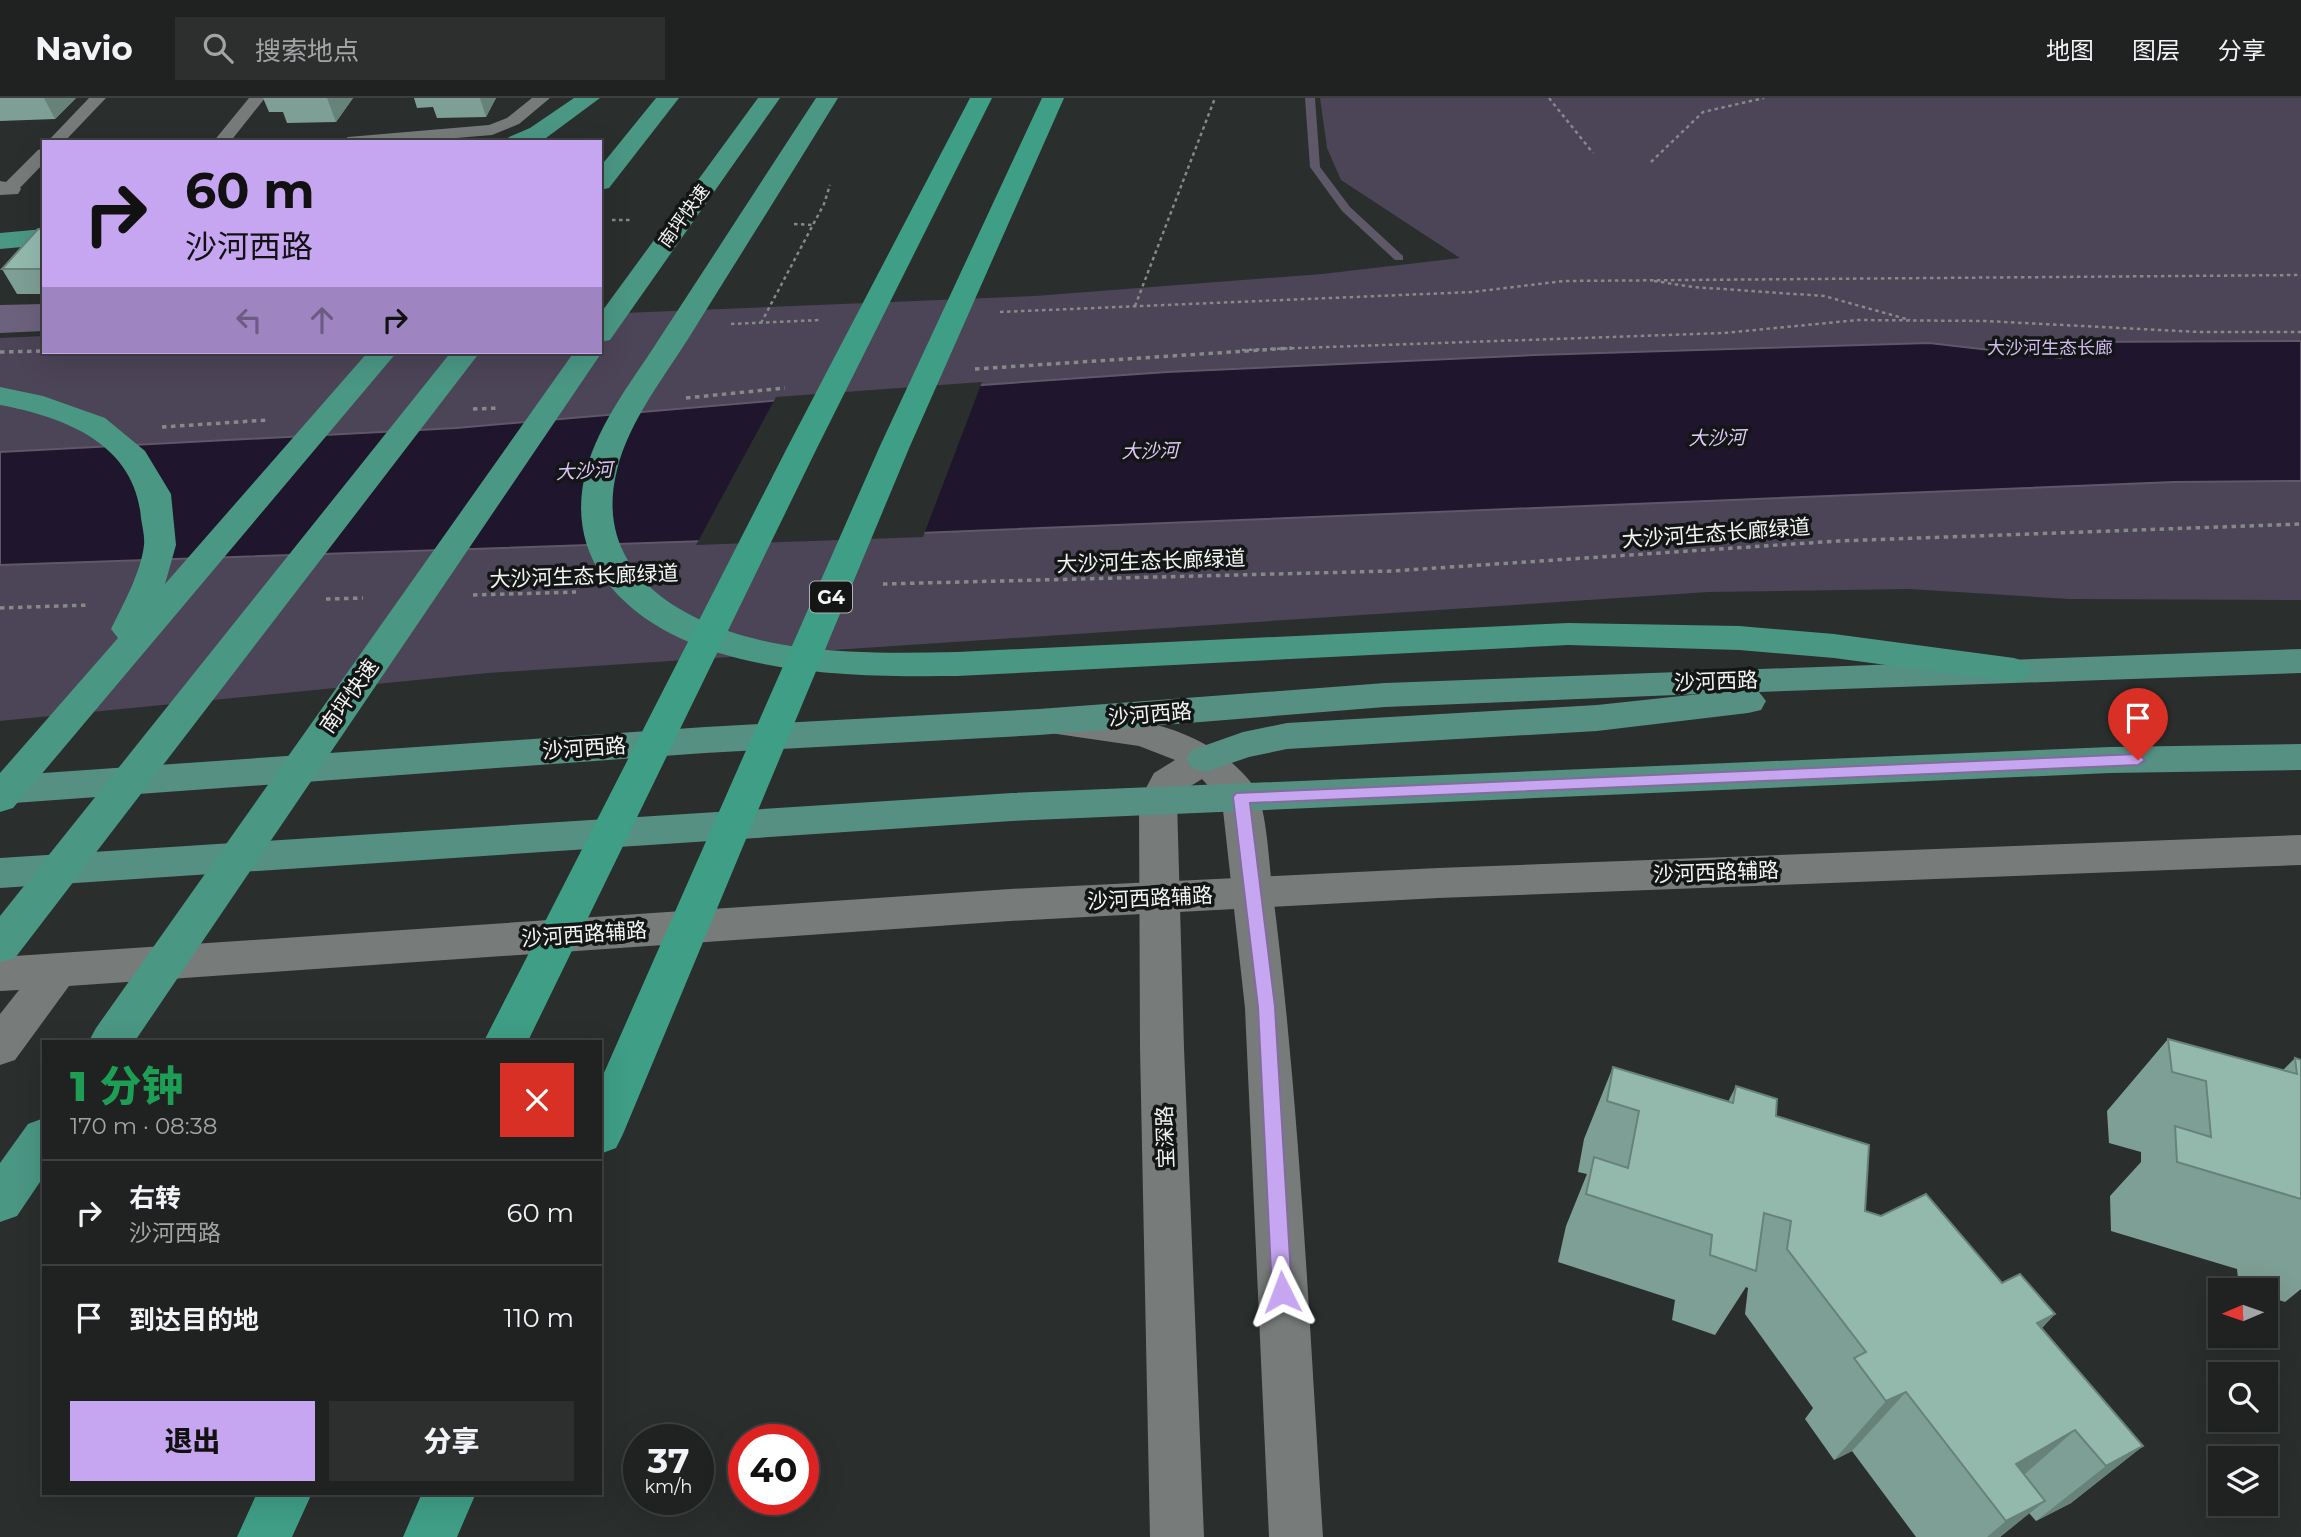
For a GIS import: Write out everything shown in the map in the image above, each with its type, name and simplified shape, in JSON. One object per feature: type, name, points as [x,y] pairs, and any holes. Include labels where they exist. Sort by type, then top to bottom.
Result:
[{"type":"highway","points":[[521,140],[589,98]]},
{"type":"highway","points":[[569,140],[605,98]]},
{"type":"highway","points":[[602,180],[668,98]]},
{"type":"highway","name":"南坪快速","points":[[602,331],[769,98]]},
{"type":"highway","points":[[827,98],[630,408],[610,447],[599,478],[596,508],[599,540],[613,568],[633,592],[662,613],[698,633],[769,654],[859,665],[957,664],[1568,634],[1659,634],[1834,646],[2014,670]]},
{"type":"highway","points":[[506,1040],[802,448],[976,107]]},
{"type":"highway","name":"G4","points":[[602,1129],[895,446],[1048,107]]},
{"type":"highway","points":[[0,241],[42,237]]},
{"type":"highway","points":[[0,798],[381,354]]},
{"type":"highway","points":[[0,947],[464,354]]},
{"type":"highway","name":"南坪快速","points":[[112,1040],[587,354]]},
{"type":"highway","points":[[0,396],[33,402],[93,424],[134,457],[155,494],[160,545],[145,595],[105,675]]},
{"type":"highway","points":[[0,1201],[42,1141]]},
{"type":"highway","points":[[264,1537],[284,1495]]},
{"type":"highway","points":[[430,1537],[448,1495]]},
{"type":"main road","name":"沙河西路","points":[[0,790],[705,740],[1039,722],[1385,695],[2301,661]]},
{"type":"main road","points":[[1158,801],[1167,783],[1205,759],[1243,745],[1287,736],[1597,718],[1733,705],[1852,676]]},
{"type":"main road","points":[[1039,722],[1108,727],[1143,734],[1188,750],[1205,759],[1230,781],[1241,797],[1255,892],[1266,1007],[1296,1537]]},
{"type":"main road","points":[[0,873],[1012,807],[2096,761],[2301,757]]},
{"type":"main road","name":"宝深路","points":[[1158,801],[1158,898],[1177,1537]]},
{"type":"main road","name":"沙河西路辅路","points":[[0,974],[1010,905],[1255,892],[2301,850]]},
{"type":"main road","points":[[0,1047],[57,971]]},
{"type":"lane","points":[[57,140],[97,98]]},
{"type":"lane","points":[[223,140],[257,98]]},
{"type":"lane","points":[[372,140],[492,130],[513,121],[542,98]]},
{"type":"lane","points":[[4,189],[42,155]]},
{"type":"path","points":[[1135,306],[1215,98]]},
{"type":"path","points":[[1549,98],[1592,153]]},
{"type":"path","points":[[1651,162],[1703,112],[1764,98]]},
{"type":"path","points":[[761,323],[824,204],[830,185]]},
{"type":"path","points":[[997,312],[1472,292],[1564,281],[2301,275]]},
{"type":"path","points":[[1645,279],[1683,288],[1843,299],[1918,322],[1986,321],[2199,332],[2301,332]]},
{"type":"path","points":[[721,324],[830,320]]},
{"type":"path","points":[[0,352],[42,351]]},
{"type":"path","name":"大沙河生态长廊绿道","points":[[877,584],[1392,571],[1839,541],[2301,524]]},
{"type":"path","name":"大沙河生态长廊绿道","points":[[459,595],[585,592]]},
{"type":"path","points":[[320,599],[376,598]]},
{"type":"path","points":[[0,608],[97,605]]},
{"type":"green space","name":"大沙河生态长廊","points":[[1320,98],[2301,98],[2301,600],[2069,599],[1909,589],[1709,592],[488,673],[0,721],[0,338],[42,336],[42,354],[602,354],[602,314],[1035,296],[1322,274],[1460,258],[1341,180],[1327,148]]},
{"type":"shaded area","points":[[42,304],[42,331],[0,333],[0,305]]},
{"type":"water","name":"大沙河","points":[[2301,341],[2301,481],[2174,482],[822,537],[0,565],[0,452],[456,428],[840,395],[1167,372],[1535,355],[1929,343],[2061,358],[2076,342]]},
{"type":"pier","points":[[982,382],[923,537],[696,545],[776,397]]},
{"type":"building","points":[[38,229],[42,229],[42,269],[2,269]]},
{"type":"building","points":[[2168,1039],[2297,1074],[2295,1058],[2301,1060],[2301,1199],[2177,1162],[2175,1126],[2211,1137],[2206,1081],[2172,1072]]},
{"type":"building","points":[[1613,1067],[1733,1103],[1736,1086],[1777,1099],[1776,1116],[1869,1145],[1865,1211],[1881,1216],[1926,1194],[2002,1283],[2020,1274],[2055,1314],[2037,1323],[2143,1446],[2106,1466],[2075,1430],[2016,1464],[2045,1501],[2006,1521],[1906,1392],[1886,1401],[1854,1358],[1866,1352],[1787,1249],[1791,1221],[1764,1213],[1756,1271],[1710,1255],[1712,1235],[1586,1194],[1594,1157],[1628,1168],[1639,1111],[1607,1101]]},
{"type":"waterway","points":[[1310,98],[1315,167],[1346,209],[1399,258]]},
{"type":"route","points":[[1282,1292],[1266,1007],[1255,892],[1241,797],[2138,760]]}]
